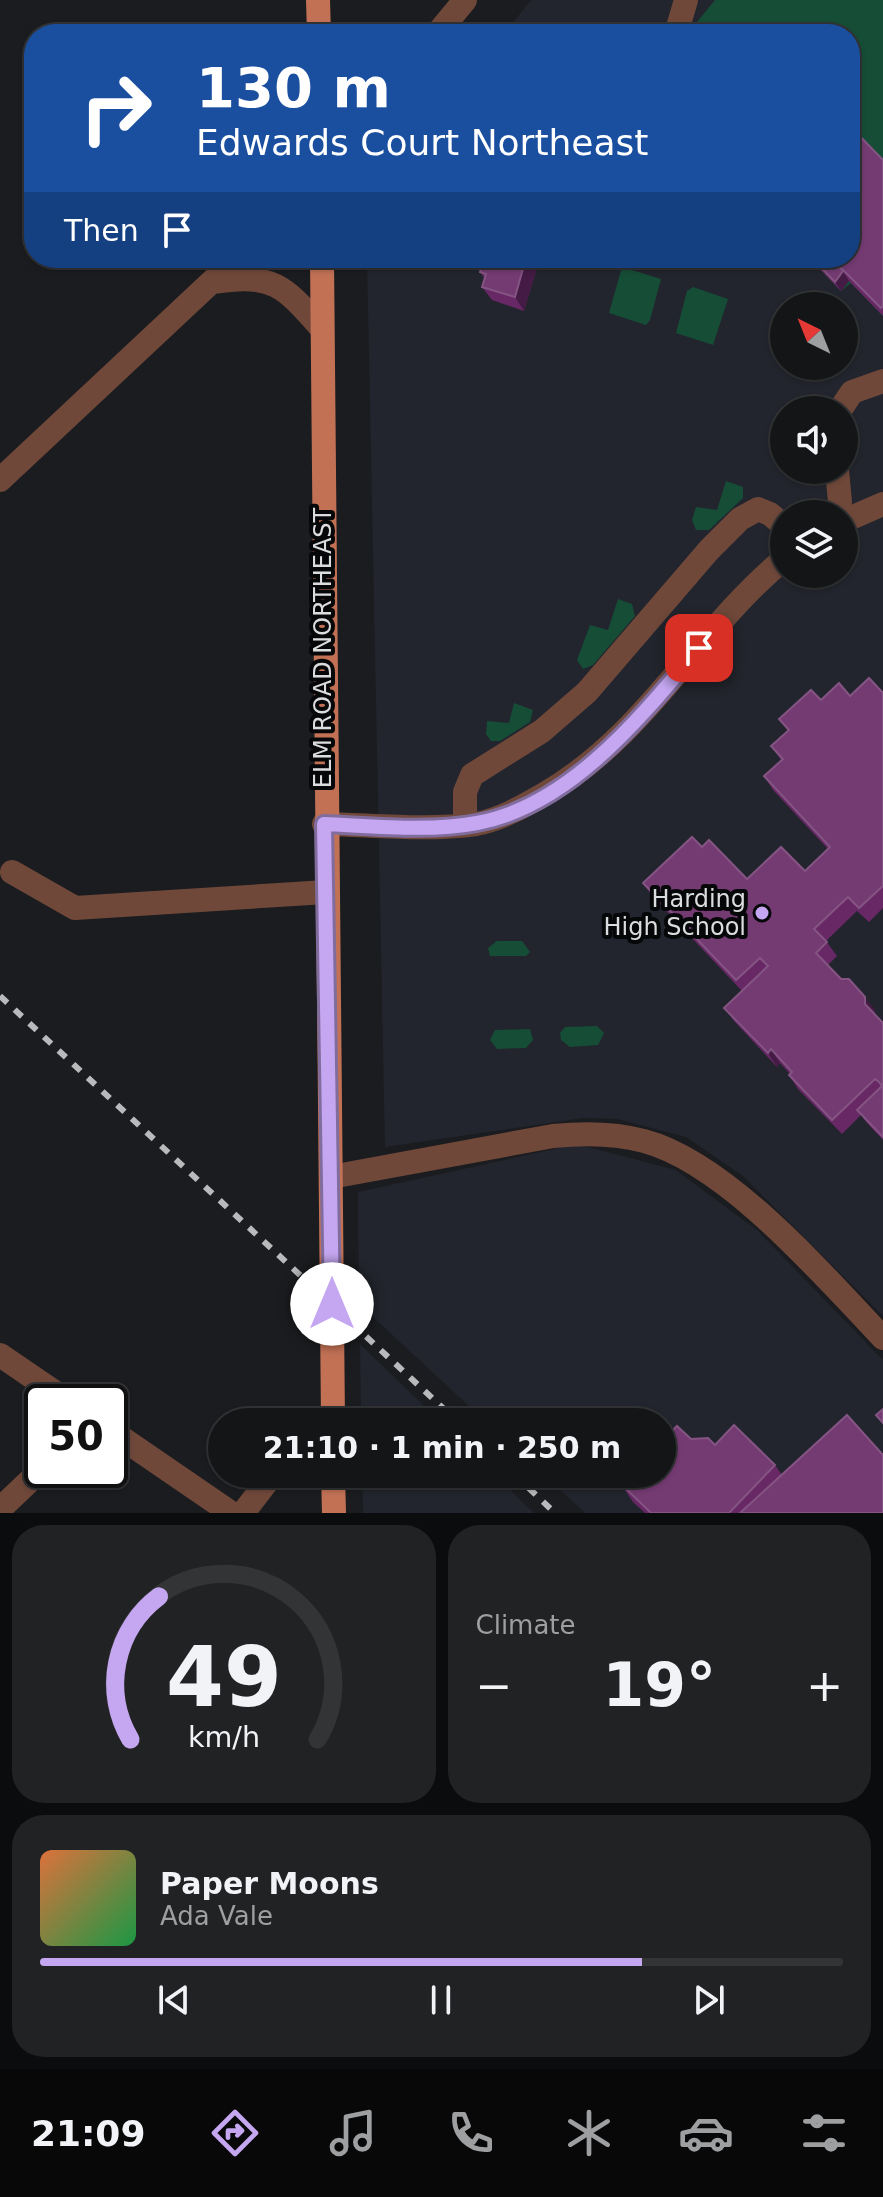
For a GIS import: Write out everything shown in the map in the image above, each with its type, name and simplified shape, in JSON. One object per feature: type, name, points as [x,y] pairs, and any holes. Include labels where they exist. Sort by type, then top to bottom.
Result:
[{"type":"main road","points":[[318,0],[319,24]]},
{"type":"main road","name":"ELM ROAD NORTHEAST","points":[[322,268],[324,824],[333,1408]]},
{"type":"main road","points":[[333,1488],[334,1513]]},
{"type":"street","points":[[445,24],[465,0]]},
{"type":"street","points":[[679,24],[686,0]]},
{"type":"street","points":[[0,480],[227,268]]},
{"type":"street","points":[[214,282],[267,279],[287,290],[322,329]]},
{"type":"street","points":[[849,396],[852,392],[883,381]]},
{"type":"street","points":[[858,515],[883,504]]},
{"type":"street","points":[[465,825],[465,792],[472,775],[542,731],[587,692],[702,558],[740,519],[758,509],[770,514]]},
{"type":"street","points":[[324,824],[465,825],[499,817],[525,806],[570,779],[610,748],[770,572]]},
{"type":"street","points":[[12,872],[75,908],[326,892]]},
{"type":"street","points":[[331,1177],[579,1133],[644,1141],[692,1163],[732,1192],[782,1235],[883,1338]]},
{"type":"street","points":[[0,1355],[43,1384]]},
{"type":"street","points":[[128,1442],[231,1513]]},
{"type":"street","points":[[0,1509],[24,1486]]},
{"type":"street","points":[[243,1513],[262,1488]]},
{"type":"shaded area","points":[[531,0],[883,0],[883,1316],[743,1176],[686,1137],[617,1119],[583,1118],[385,1147],[367,268],[860,268],[860,24],[512,24]]},
{"type":"shaded area","points":[[577,1144],[676,1170],[757,1230],[883,1360],[883,1513],[585,1513],[558,1488],[676,1488],[676,1408],[471,1408],[359,1304],[358,1192]]},
{"type":"shaded area","points":[[360,1344],[426,1408],[361,1408]]},
{"type":"shaded area","points":[[362,1488],[508,1488],[534,1513],[363,1513]]},
{"type":"green space","points":[[715,0],[883,0],[883,316],[851,283],[841,291],[819,268],[860,268],[860,24],[697,22]]},
{"type":"green space","points":[[622,268],[661,279],[646,325],[609,313]]},
{"type":"green space","points":[[693,287],[728,299],[713,345],[676,333],[687,291]]},
{"type":"green space","points":[[726,481],[743,487],[743,498],[709,530],[696,530],[692,520],[696,507],[717,510]]},
{"type":"green space","points":[[618,599],[632,604],[635,616],[593,665],[583,669],[577,660],[590,625],[608,630]]},
{"type":"green space","points":[[514,703],[533,710],[530,722],[500,741],[491,741],[486,734],[487,721],[509,723]]},
{"type":"green space","points":[[497,941],[522,941],[530,952],[526,956],[490,956],[488,948]]},
{"type":"green space","points":[[597,1026],[604,1033],[598,1045],[570,1047],[561,1040],[560,1033],[565,1027]]},
{"type":"green space","points":[[530,1029],[533,1040],[526,1048],[497,1049],[490,1040],[495,1030]]},
{"type":"building","points":[[860,136],[883,160],[881,308],[841,268],[860,268]]},
{"type":"building","points":[[481,268],[523,268],[515,297],[482,287],[486,274],[480,272]]},
{"type":"building","points":[[822,268],[840,268],[843,271],[835,282]]},
{"type":"building","name":"Harding High School","points":[[869,678],[883,693],[883,886],[859,908],[848,897],[814,929],[827,942],[816,953],[841,979],[849,979],[865,997],[865,1004],[883,1023],[883,1137],[857,1110],[882,1086],[879,1082],[875,1079],[832,1120],[789,1075],[792,1072],[771,1049],[768,1053],[724,1008],[768,966],[760,958],[736,980],[643,883],[692,837],[702,847],[709,840],[747,879],[781,847],[805,871],[830,847],[764,776],[783,759],[771,746],[789,730],[779,719],[811,690],[821,700],[839,683],[850,696]]},
{"type":"building","points":[[883,1409],[883,1423],[876,1415]]},
{"type":"building","points":[[847,1415],[883,1455],[883,1513],[740,1513]]},
{"type":"building","points":[[734,1425],[775,1465],[729,1513],[651,1513],[625,1488],[676,1488],[677,1426],[691,1439],[708,1438],[715,1445]]},
{"type":"railway","points":[[0,996],[443,1408]]},
{"type":"railway","points":[[529,1488],[555,1513]]},
{"type":"place","name":"Harding High School","points":[[762,913]]},
{"type":"route","points":[[332,1304],[324,824],[443,827],[478,823],[525,806],[570,779],[610,748],[699,648]]}]
